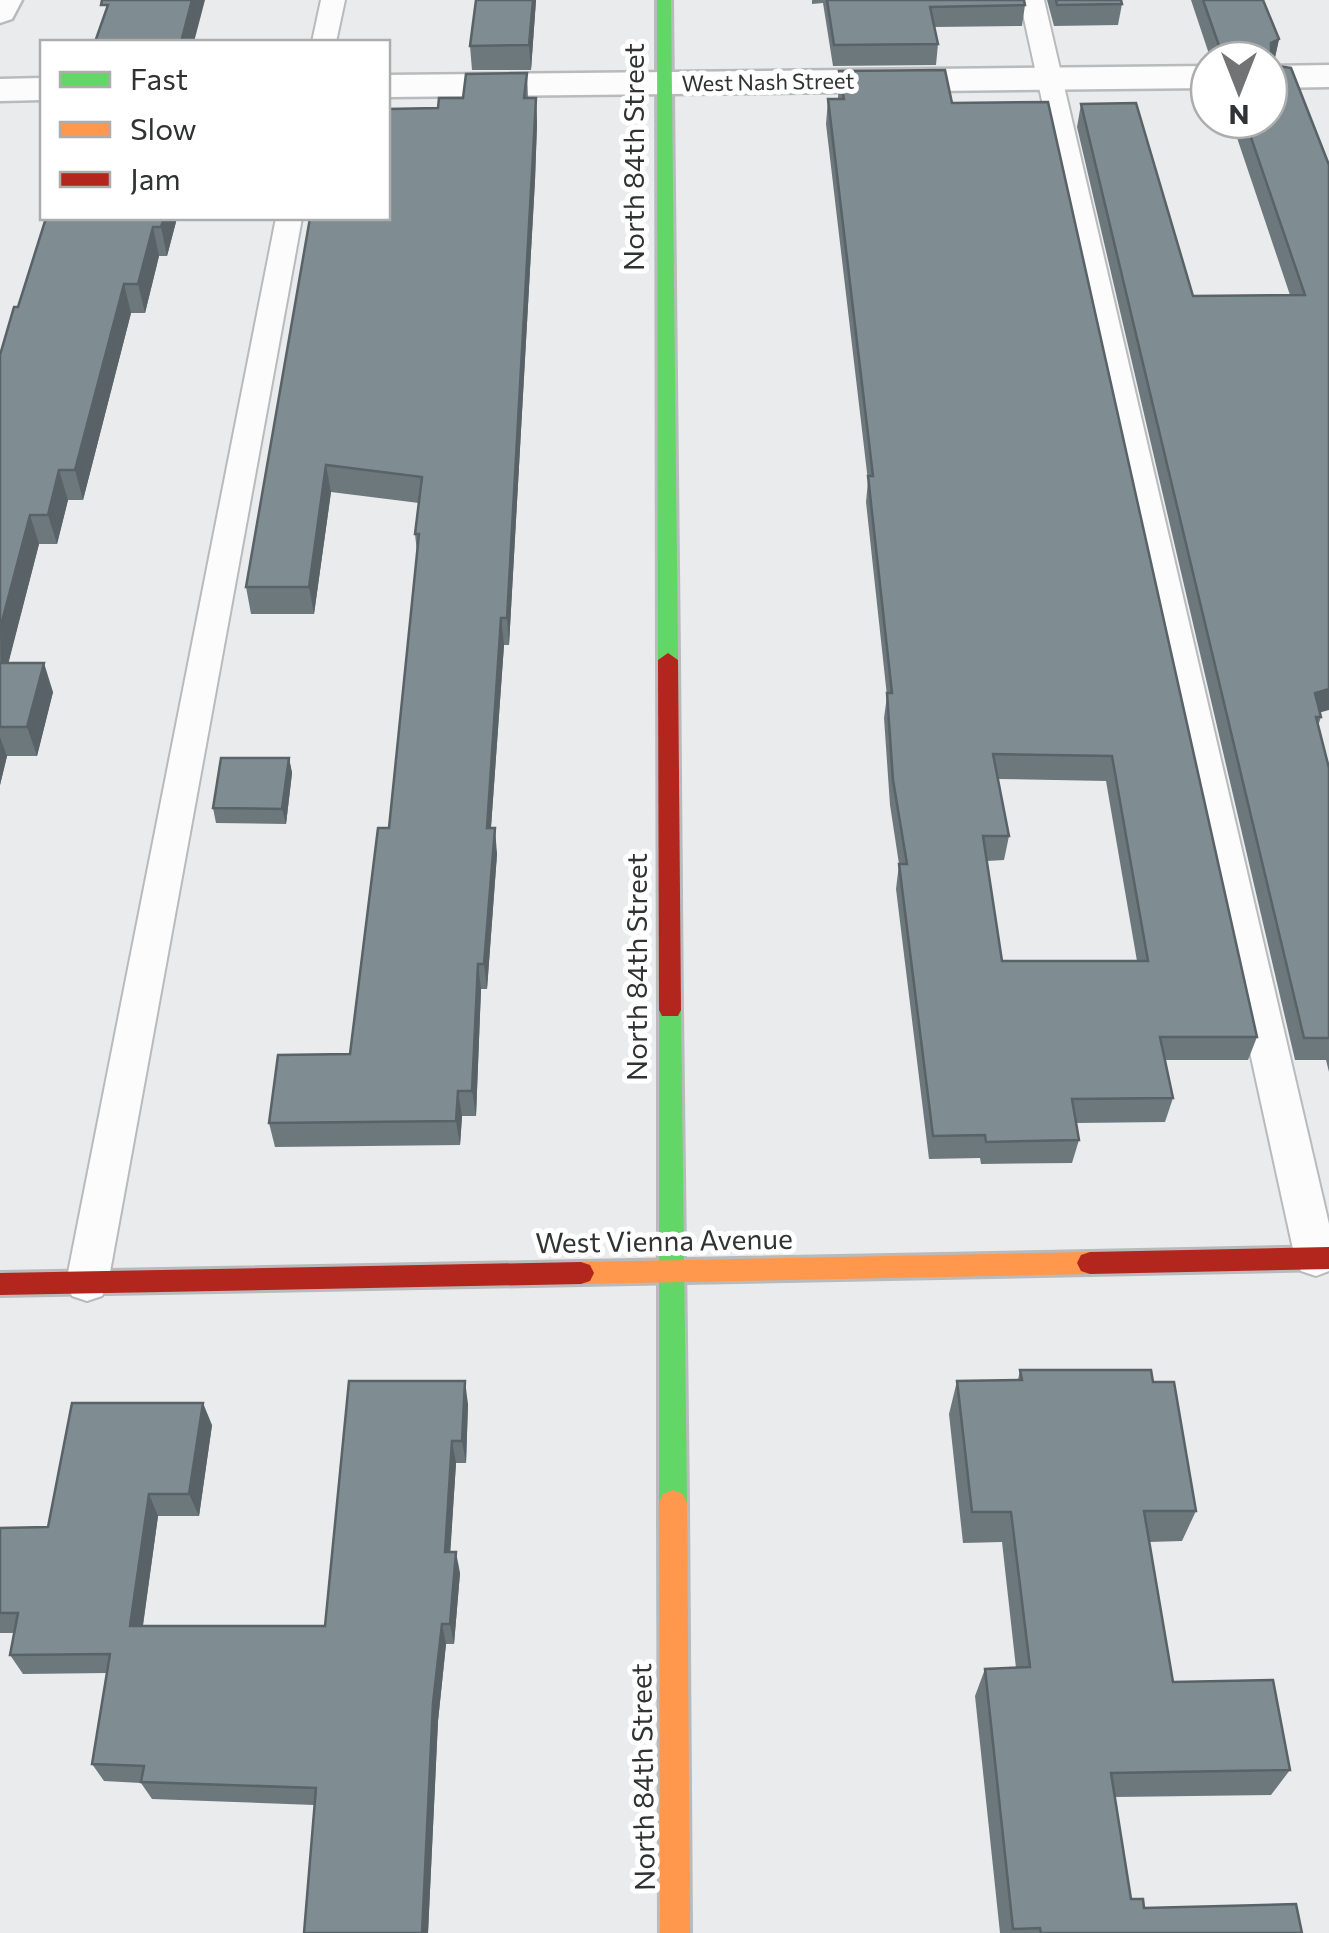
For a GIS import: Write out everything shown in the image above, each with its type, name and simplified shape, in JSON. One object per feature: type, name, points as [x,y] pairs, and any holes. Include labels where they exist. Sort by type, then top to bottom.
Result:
[{"type":"street","points":[[0,12],[4,0]]},
{"type":"street","name":"North 84th Street","points":[[664,0],[668,1271],[675,1933]]},
{"type":"street","points":[[1289,77],[1329,76]]},
{"type":"street","name":"West Nash Street","points":[[390,86],[1189,78]]},
{"type":"street","points":[[0,90],[40,89]]},
{"type":"street","name":"West Vienna Avenue","points":[[0,1284],[1322,1258]]},
{"type":"lane","points":[[324,40],[333,0]]},
{"type":"lane","points":[[1032,0],[1322,1258]]},
{"type":"lane","points":[[86,1283],[289,220]]},
{"type":"building","points":[[102,0],[192,0],[182,40],[96,40],[108,5],[101,5]]},
{"type":"building","points":[[476,0],[533,0],[529,45],[470,46]]},
{"type":"building","points":[[827,0],[1024,0],[1025,5],[930,7],[938,44],[834,45]]},
{"type":"building","points":[[1056,0],[1121,0],[1122,4],[1057,5]]},
{"type":"building","points":[[1203,0],[1263,0],[1279,39],[1277,40],[1217,40]]},
{"type":"building","points":[[1289,68],[1329,165],[1329,689],[1315,693],[1321,717],[1316,717],[1329,768],[1329,1038],[1304,1038],[1081,104],[1136,103],[1193,296],[1305,295],[1252,140],[1289,140]]},
{"type":"building","points":[[945,70],[952,103],[1048,102],[1257,1037],[1160,1037],[1173,1098],[1072,1099],[1079,1140],[986,1142],[985,1135],[933,1136],[899,864],[907,864],[893,780],[887,693],[892,693],[868,476],[873,476],[828,99],[844,99],[839,71]],"holes":[[[993,754],[1112,756],[1148,961],[1002,961],[983,836],[1009,836]]]},
{"type":"building","points":[[527,73],[524,98],[536,98],[507,618],[501,618],[487,828],[495,828],[484,964],[478,964],[472,1091],[458,1091],[456,1121],[269,1123],[278,1055],[350,1054],[378,828],[389,828],[422,477],[326,465],[309,587],[246,587],[310,220],[390,220],[390,109],[438,108],[439,98],[463,98],[466,74]]},
{"type":"building","points":[[45,220],[163,220],[161,227],[153,227],[138,284],[124,284],[75,470],[59,470],[48,515],[30,515],[0,629],[0,355],[14,307],[18,307]]},
{"type":"building","points":[[0,663],[44,663],[27,727],[0,727]]},
{"type":"building","points":[[221,758],[289,758],[282,809],[213,808]]},
{"type":"building","points":[[1020,1370],[1151,1370],[1153,1382],[1174,1382],[1196,1511],[1144,1511],[1173,1682],[1273,1680],[1290,1770],[1111,1773],[1131,1899],[1143,1899],[1144,1908],[1296,1904],[1302,1933],[1041,1933],[1040,1928],[1013,1929],[985,1669],[1030,1667],[1011,1512],[972,1512],[957,1381],[1022,1380]]},
{"type":"building","points":[[349,1381],[465,1381],[462,1441],[452,1441],[445,1552],[456,1552],[450,1624],[442,1624],[433,1703],[422,1933],[304,1933],[316,1788],[141,1782],[144,1766],[92,1764],[110,1654],[10,1655],[18,1613],[0,1613],[0,1528],[48,1527],[72,1403],[203,1403],[189,1494],[149,1494],[130,1626],[325,1626]]},
{"type":"traffic: fast","points":[[664,0],[668,660]]},
{"type":"traffic: fast","points":[[670,1010],[673,1503]]},
{"type":"traffic: slow","points":[[581,1273],[1090,1263]]},
{"type":"traffic: slow","points":[[673,1503],[675,1933]]},
{"type":"traffic: jam","points":[[668,660],[670,1010]]},
{"type":"traffic: jam","points":[[1090,1263],[1329,1258]]},
{"type":"traffic: jam","points":[[0,1284],[581,1273]]}]
